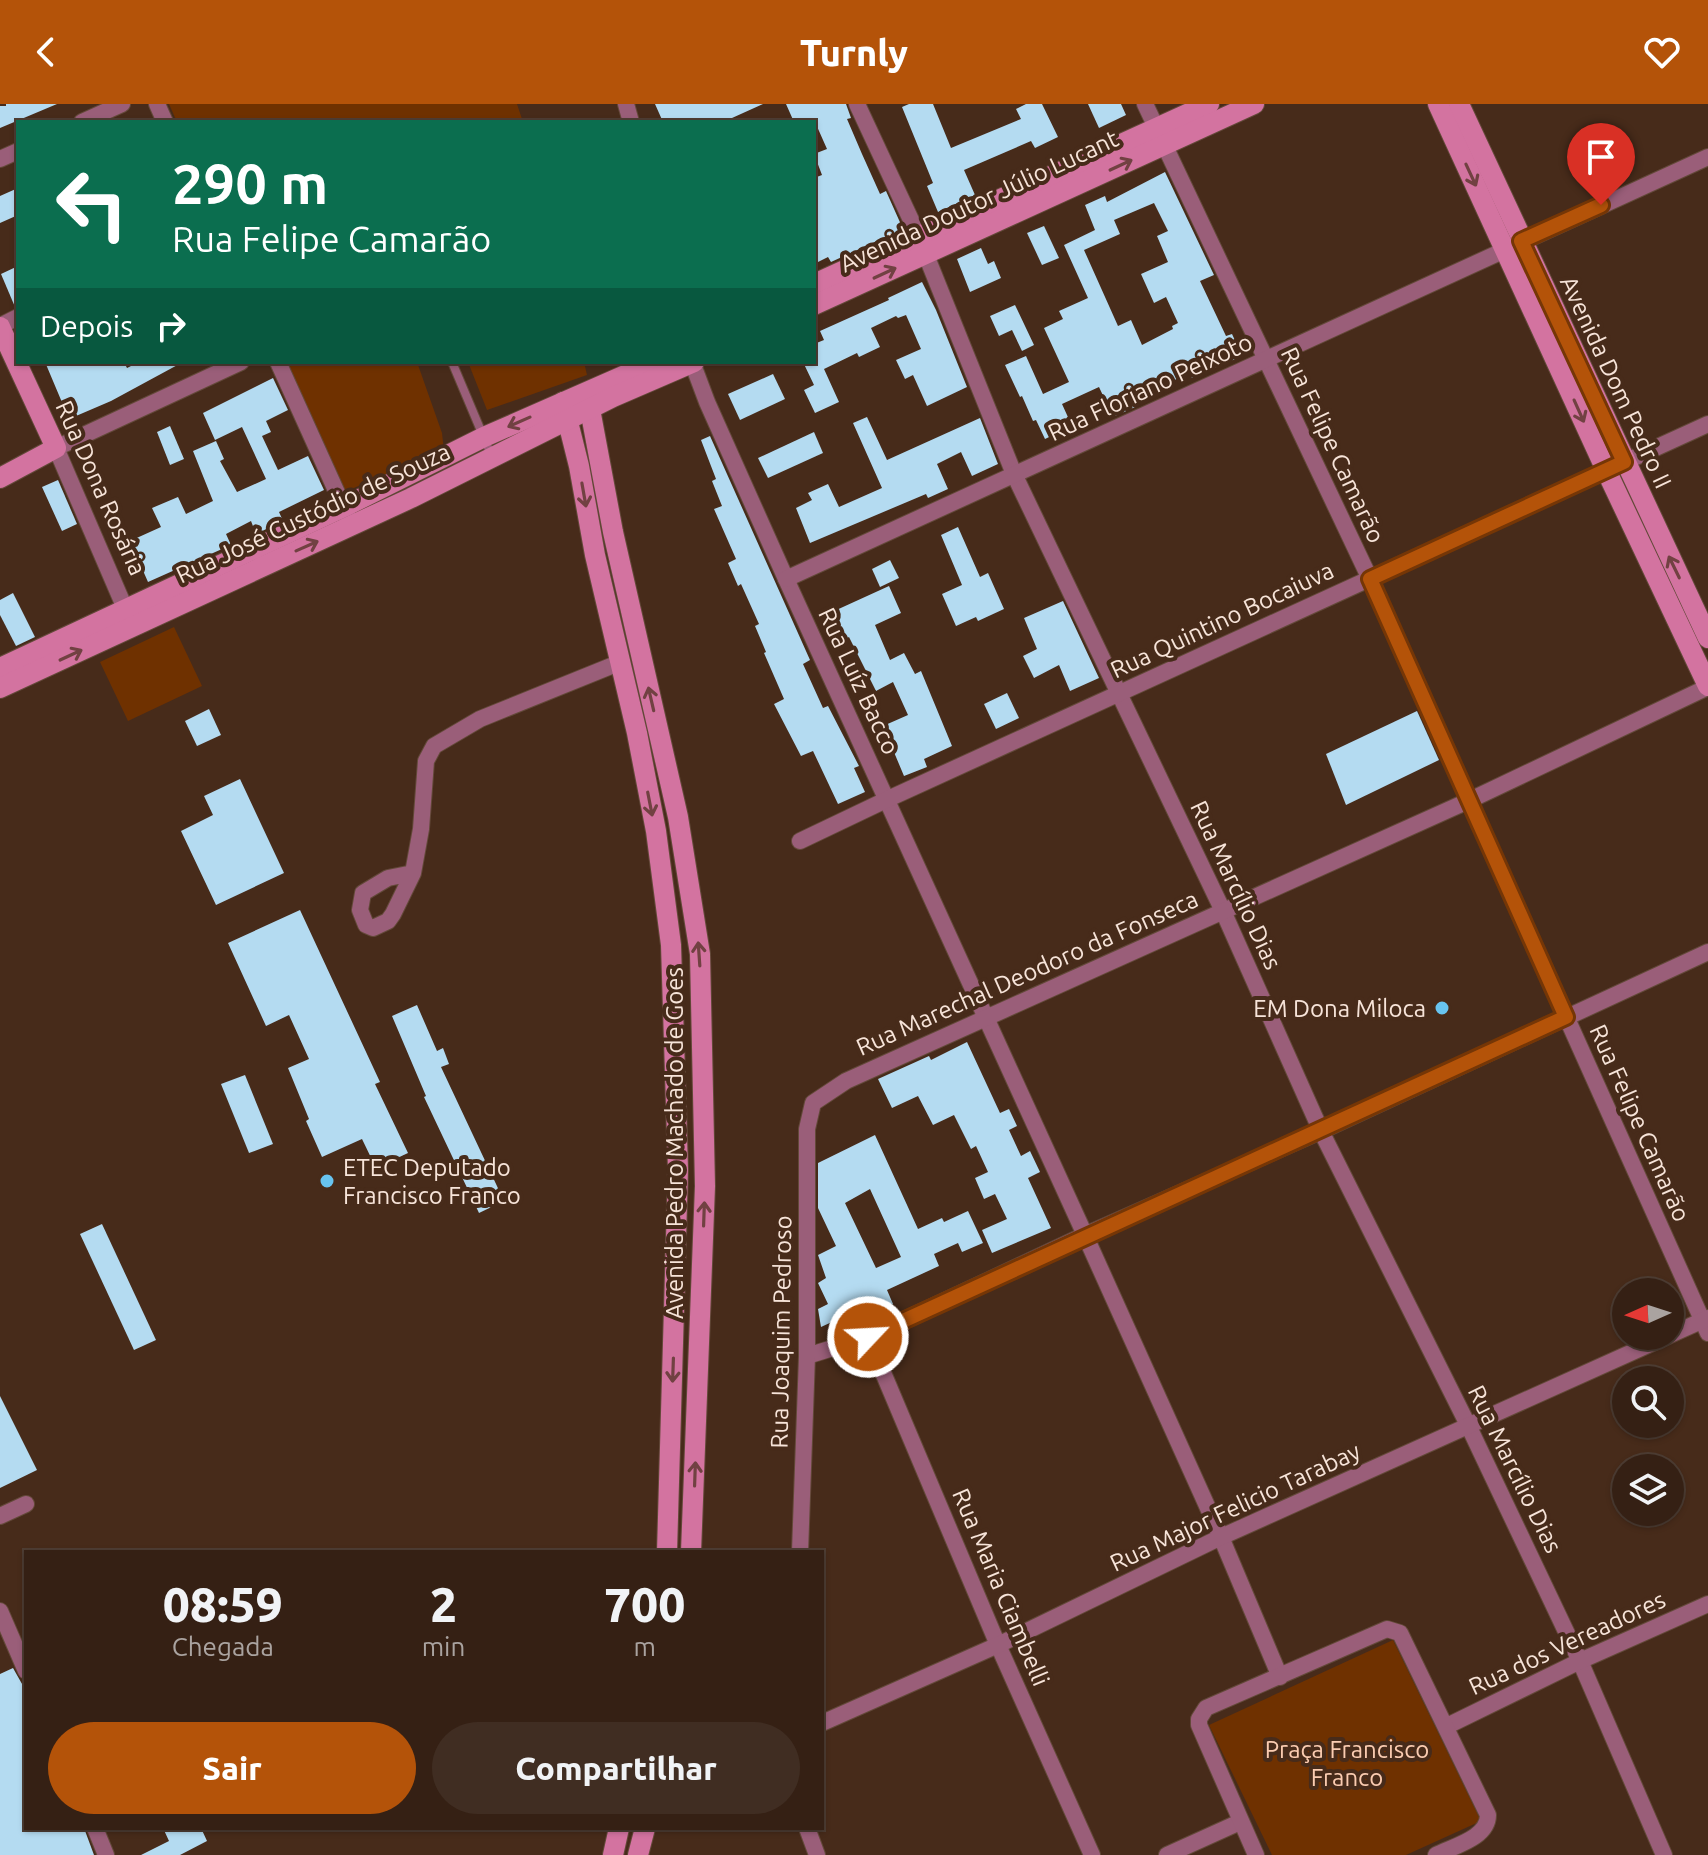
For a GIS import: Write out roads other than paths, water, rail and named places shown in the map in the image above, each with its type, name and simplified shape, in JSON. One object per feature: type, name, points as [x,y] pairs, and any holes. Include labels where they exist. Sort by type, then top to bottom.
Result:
[{"type":"street","points":[[86,120],[122,104]]},
{"type":"street","name":"Rua Marcílio Dias","points":[[857,104],[918,235],[1014,474],[1223,911],[1321,1131],[1469,1427],[1580,1661],[1664,1855]]},
{"type":"street","name":"Rua Felipe Camarão","points":[[1145,104],[1370,579],[1706,1324]]},
{"type":"street","name":"Avenida Doutor Júlio Lucant","points":[[816,304],[926,254],[1161,137],[1209,104]]},
{"type":"street","name":"Avenida Doutor Júlio Lucant","points":[[816,283],[918,235],[1161,137],[1254,104]]},
{"type":"street","name":"Avenida Dom Pedro II","points":[[1438,104],[1513,245],[1615,466],[1708,687]]},
{"type":"street","name":"Avenida Dom Pedro II","points":[[1459,104],[1513,245]]},
{"type":"street","name":"Rua Floriano Peixoto","points":[[786,579],[1708,157]]},
{"type":"street","name":"Rua Dona Rosária","points":[[0,326],[16,361]]},
{"type":"street","name":"Rua Dona Rosária","points":[[17,364],[129,617]]},
{"type":"street","points":[[0,478],[56,448],[237,364]]},
{"type":"street","points":[[279,364],[348,516]]},
{"type":"street","points":[[648,371],[683,364]]},
{"type":"street","name":"Rua Luíz Bacco","points":[[694,364],[707,402],[786,579],[1221,1537],[1280,1677]]},
{"type":"street","name":"Rua José Custódio de Souza","points":[[348,516],[484,437],[589,401],[648,371]]},
{"type":"street","name":"Avenida Pedro Machado de Goes","points":[[589,401],[616,547],[678,817],[700,954],[705,1186],[691,1550]]},
{"type":"street","name":"Rua José Custódio de Souza","points":[[0,668],[129,617],[348,516],[493,457],[566,410]]},
{"type":"street","name":"Avenida Pedro Machado de Goes","points":[[566,410],[656,831],[667,905],[674,985],[678,1184],[667,1550]]},
{"type":"street","name":"Rua Quintino Bocaiuva","points":[[800,841],[1708,424]]},
{"type":"street","name":"Avenida Dom Pedro II","points":[[1615,466],[1708,638]]},
{"type":"street","name":"Rua José Custódio de Souza","points":[[0,688],[129,617]]},
{"type":"street","points":[[413,873],[421,829],[426,761],[434,746],[480,719],[621,662]]},
{"type":"street","name":"Rua Marechal Deodoro da Fonseca","points":[[809,1112],[822,1095],[846,1081],[1468,801],[1708,687]]},
{"type":"street","points":[[807,1356],[868,1337],[1708,952]]},
{"type":"street","name":"Rua Joaquim Pedroso","points":[[800,1550],[807,1356],[809,1112]]},
{"type":"street","name":"Rua Major Felicio Tarabay","points":[[1684,1331],[1706,1324]]},
{"type":"street","name":"Rua Maria Ciambelli","points":[[868,1337],[998,1645],[1092,1855]]},
{"type":"street","name":"Rua Major Felicio Tarabay","points":[[824,1722],[998,1645],[1221,1537],[1638,1350]]},
{"type":"street","points":[[0,1516],[26,1504]]},
{"type":"street","name":"Rua dos Vereadores","points":[[1447,1726],[1580,1661],[1708,1604]]},
{"type":"street","points":[[0,1611],[24,1666]]},
{"type":"street","points":[[1256,1855],[1199,1719],[1206,1708],[1387,1629],[1400,1633],[1488,1815],[1488,1823],[1481,1833],[1436,1855]]},
{"type":"street","points":[[1167,1855],[1240,1822]]},
{"type":"street","points":[[96,1830],[106,1855]]},
{"type":"street","points":[[613,1855],[619,1830]]},
{"type":"street","points":[[638,1855],[644,1830]]},
{"type":"street","points":[[808,1830],[817,1855]]},
{"type":"lane","points":[[453,364],[493,457]]},
{"type":"place","name":"EM Dona Miloca","points":[[1442,1008]]},
{"type":"place","name":"ETEC Deputado Francisco Franco","points":[[327,1181]]},
{"type":"park label","name":"Praça Francisco Franco","points":[[1347,1763]]}]
